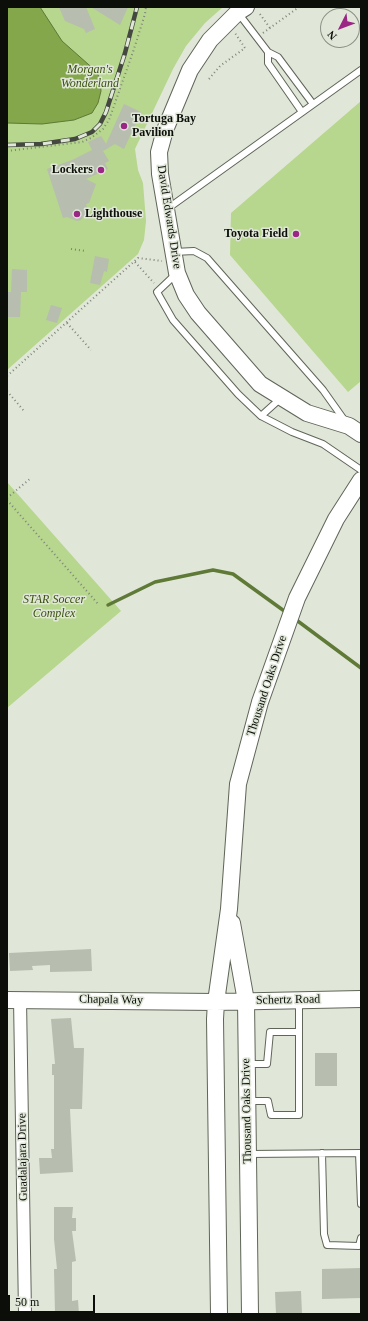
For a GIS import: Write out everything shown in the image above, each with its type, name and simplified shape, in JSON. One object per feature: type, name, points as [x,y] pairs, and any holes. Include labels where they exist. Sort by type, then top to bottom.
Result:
[{"type":"main road","name":"David Edwards Drive","points":[[242,10],[210,40],[190,70],[165,130],[159,152],[160,174],[175,261],[186,295],[198,313],[260,384],[307,413],[355,430]]},
{"type":"main road","name":"Thousand Oaks Drive","points":[[218,1314],[216,1002],[229,909],[238,784],[266,684],[297,598],[336,519],[361,480]]},
{"type":"main road","name":"Thousand Oaks Drive","points":[[229,909],[246,1001],[250,1314]]},
{"type":"main road","name":"Schertz Road","points":[[216,1002],[361,999]]},
{"type":"main road","name":"Chapala Way","points":[[14,1000],[216,1002]]},
{"type":"street","name":"Guadalajara Drive","points":[[14,1000],[25,1314]]},
{"type":"lane","points":[[242,10],[257,38],[268,52],[278,57],[313,104]]},
{"type":"lane","points":[[268,52],[268,63],[302,112]]},
{"type":"lane","points":[[166,210],[361,70]]},
{"type":"lane","points":[[355,430],[323,390],[207,258],[194,251],[175,261],[157,292],[173,320],[238,394],[261,416],[292,432],[323,444],[361,470]]},
{"type":"lane","points":[[261,416],[281,398]]},
{"type":"lane","points":[[247,1102],[268,1100],[271,1115],[299,1115],[299,1000]]},
{"type":"lane","points":[[247,1064],[267,1064],[270,1032],[299,1032]]},
{"type":"lane","points":[[322,1153],[324,1234],[327,1245],[359,1246],[361,1238]]},
{"type":"lane","points":[[248,1154],[360,1153],[361,1204]]},
{"type":"path","points":[[7,151],[82,142],[98,134],[109,120],[136,45],[146,7]]},
{"type":"path","points":[[257,38],[299,7]]},
{"type":"path","points":[[260,14],[270,28]]},
{"type":"path","points":[[209,79],[220,66],[246,48],[235,33]]},
{"type":"path","points":[[71,249],[86,251]]},
{"type":"path","points":[[7,376],[138,258],[161,262],[175,261]]},
{"type":"path","points":[[135,262],[159,290]]},
{"type":"path","points":[[66,323],[91,350]]},
{"type":"path","points":[[7,391],[24,411]]},
{"type":"path","points":[[31,478],[7,499],[100,605]]},
{"type":"green space","name":"Morgan's Wonderland","points":[[7,7],[223,7],[205,23],[186,46],[173,69],[135,149],[138,170],[143,183],[146,221],[144,240],[138,254],[7,370]]},
{"type":"green space","name":"Toyota Field","points":[[361,101],[361,381],[348,392],[230,255],[231,213]]},
{"type":"green space","name":"STAR Soccer Complex","points":[[7,482],[121,611],[7,708]]},
{"type":"shaded area","points":[[7,7],[40,7],[62,41],[97,72],[100,80],[101,91],[98,103],[92,113],[74,120],[42,124],[7,123]]},
{"type":"building","points":[[59,7],[86,7],[95,29],[86,33],[84,29],[65,21]]},
{"type":"building","points":[[91,7],[128,7],[120,25]]},
{"type":"building","points":[[124,104],[141,112],[124,149],[115,144],[103,151],[109,161],[105,163],[108,169],[86,179],[96,184],[89,203],[86,204],[88,211],[81,220],[77,221],[67,217],[63,218],[47,169],[72,160],[92,150],[88,142],[101,136],[106,144]]},
{"type":"building","points":[[95,256],[109,259],[107,272],[104,271],[100,285],[90,283]]},
{"type":"building","points":[[12,269],[27,270],[27,292],[21,292],[20,317],[7,317],[7,292],[11,292]]},
{"type":"building","points":[[51,305],[62,308],[57,323],[46,320]]},
{"type":"building","points":[[91,949],[92,971],[50,972],[50,965],[32,966],[33,970],[10,971],[9,953]]},
{"type":"building","points":[[71,1018],[74,1048],[84,1048],[82,1109],[70,1109],[73,1172],[40,1174],[39,1158],[52,1158],[51,1149],[54,1149],[54,1075],[52,1075],[52,1064],[55,1064],[51,1019]]},
{"type":"building","points":[[315,1053],[337,1053],[337,1086],[315,1086]]},
{"type":"building","points":[[54,1207],[73,1207],[72,1218],[76,1218],[76,1231],[72,1231],[76,1261],[72,1262],[72,1301],[78,1300],[79,1314],[55,1314],[54,1269],[57,1269],[54,1239]]},
{"type":"building","points":[[361,1268],[361,1298],[322,1299],[322,1269]]},
{"type":"building","points":[[301,1291],[302,1314],[276,1314],[275,1292]]},
{"type":"waterway","points":[[108,605],[155,582],[213,570],[233,574],[287,613]]},
{"type":"waterway","points":[[295,619],[361,668]]},
{"type":"railway","points":[[7,145],[41,144],[75,139],[92,132],[100,124],[106,112],[125,53],[137,7]]},
{"type":"place","name":"Tortuga Bay Pavilion","points":[[124,126]]},
{"type":"place","name":"Lockers","points":[[101,170]]},
{"type":"place","name":"Lighthouse","points":[[77,214]]},
{"type":"place","name":"Toyota Field","points":[[296,234]]}]
